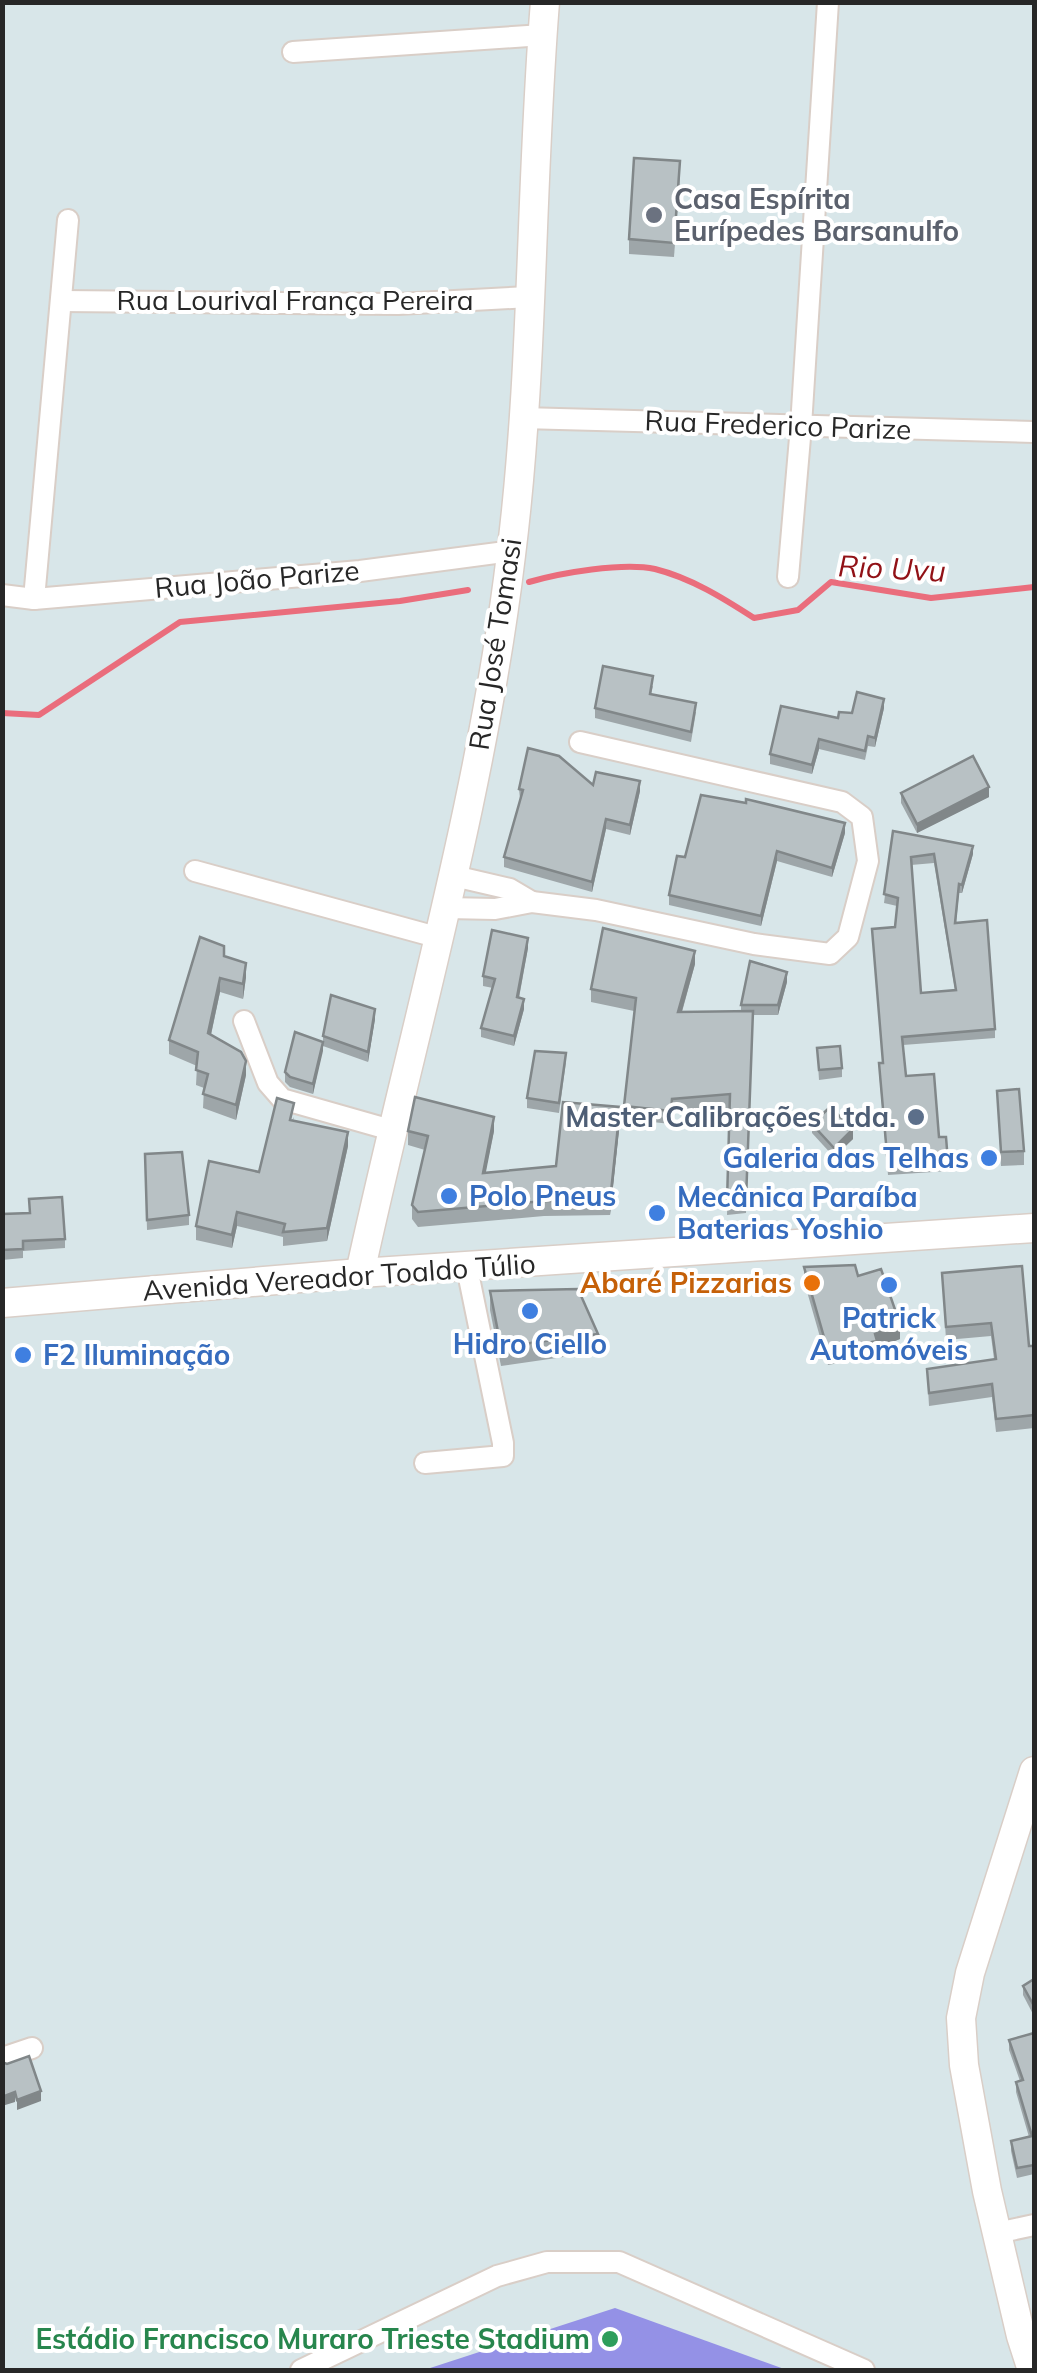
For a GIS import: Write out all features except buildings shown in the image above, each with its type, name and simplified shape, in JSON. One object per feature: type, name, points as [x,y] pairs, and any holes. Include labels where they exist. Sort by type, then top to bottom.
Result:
[{"type":"street","name":"Rua José Tomasi","points":[[360,1274],[454,876],[503,615],[522,418],[546,2]]},
{"type":"street","points":[[788,577],[802,426],[828,2]]},
{"type":"street","points":[[294,52],[543,35]]},
{"type":"street","points":[[34,598],[68,220]]},
{"type":"street","name":"Rua Lourival França Pereira","points":[[61,302],[398,304],[529,296]]},
{"type":"street","name":"Rua Frederico Parize","points":[[522,418],[1034,432]]},
{"type":"street","name":"Rua João Parize","points":[[2,595],[34,598],[360,570],[512,551]]},
{"type":"street","points":[[447,908],[495,910],[532,902],[596,910],[754,944],[830,954],[848,937],[868,860],[862,817],[842,802],[580,742]]},
{"type":"street","points":[[195,871],[440,938]]},
{"type":"street","points":[[454,876],[510,890],[532,902]]},
{"type":"street","points":[[244,1021],[268,1083],[282,1099],[391,1130]]},
{"type":"street","name":"Avenida Vereador Toaldo Túlio","points":[[2,1303],[1034,1228]]},
{"type":"street","points":[[425,1463],[502,1456],[503,1443],[467,1268]]},
{"type":"street","points":[[1032,2370],[996,2233],[964,2065],[961,2018],[970,1973],[1034,1771]]},
{"type":"street","points":[[2,2058],[32,2048]]},
{"type":"street","points":[[996,2233],[1034,2224]]},
{"type":"street","points":[[301,2370],[497,2276],[547,2262],[619,2262],[864,2370]]},
{"type":"shaded area","name":"Estádio Francisco Muraro Trieste Stadium","points":[[615,2308],[787,2370],[424,2370]]},
{"type":"waterway","name":"Rio Uvu","points":[[529,582],[609,568],[655,569],[694,583],[754,618],[798,610],[831,582],[931,598],[1034,587]]},
{"type":"waterway","name":"Rio Uvu","points":[[2,713],[39,715],[180,622],[400,601],[468,590]]},
{"type":"place","name":"Casa Espírita Eurípedes Barsanulfo","points":[[654,215]]},
{"type":"place","name":"Master Calibrações Ltda.","points":[[916,1117]]},
{"type":"place","name":"Galeria das Telhas","points":[[989,1158]]},
{"type":"place","name":"Polo Pneus","points":[[449,1196]]},
{"type":"place","name":"Mecânica Paraíba Baterias Yoshio","points":[[657,1213]]},
{"type":"place","name":"Abaré Pizzarias","points":[[812,1283]]},
{"type":"place","name":"Patrick Automóveis","points":[[889,1285]]},
{"type":"place","name":"Hidro Ciello","points":[[530,1311]]},
{"type":"place","name":"F2 Iluminação","points":[[23,1355]]},
{"type":"place","name":"Estádio Francisco Muraro Trieste Stadium","points":[[610,2339]]}]
